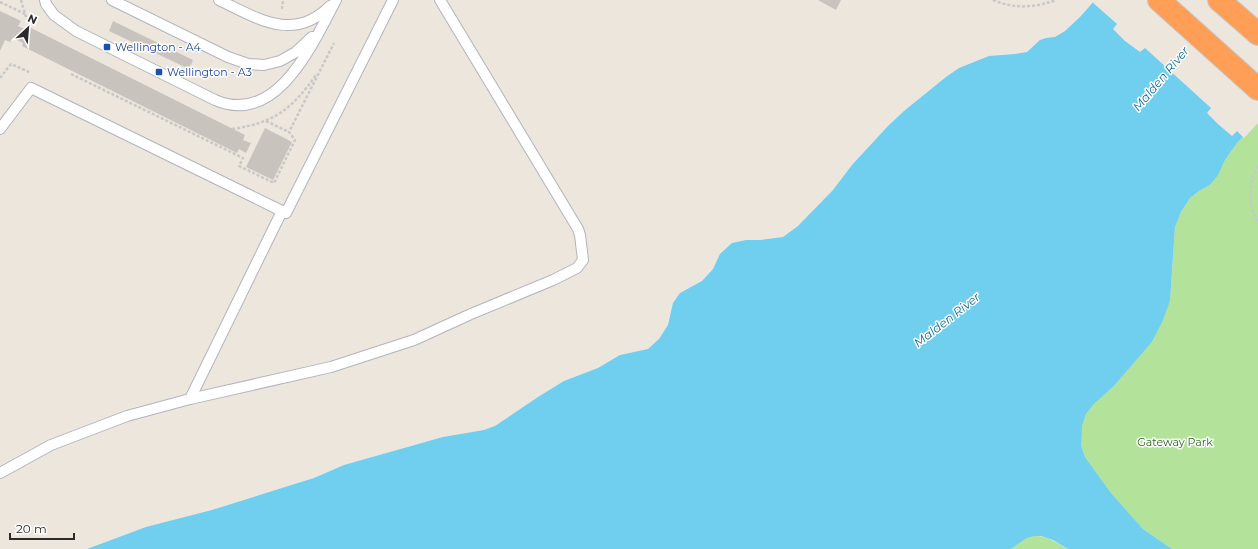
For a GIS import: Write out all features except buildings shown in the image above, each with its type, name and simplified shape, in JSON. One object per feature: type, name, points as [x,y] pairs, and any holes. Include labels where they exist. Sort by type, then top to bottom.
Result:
[{"type":"highway","points":[[1159,0],[1258,89]]},
{"type":"highway","points":[[1219,0],[1258,34]]},
{"type":"lane","points":[[45,0],[46,4],[54,15],[76,31],[215,100],[229,105],[246,105],[263,100],[287,80],[301,61],[323,25],[335,0]]},
{"type":"lane","points":[[112,0],[228,57],[248,64],[272,64],[288,57],[304,45],[323,25]]},
{"type":"lane","points":[[219,0],[256,18],[284,26],[293,26],[310,21],[326,10],[335,0]]},
{"type":"lane","points":[[0,129],[31,88],[286,213],[393,0]]},
{"type":"lane","points":[[0,473],[51,445],[127,416],[190,399],[331,367],[414,340],[471,314],[553,280],[577,268],[583,260],[581,239],[578,228],[440,0]]},
{"type":"lane","points":[[190,399],[282,211]]},
{"type":"path","points":[[21,0],[31,28]]},
{"type":"path","points":[[281,10],[283,0]]},
{"type":"path","points":[[993,0],[1011,6],[1030,7],[1056,0]]},
{"type":"path","points":[[0,2],[25,14]]},
{"type":"path","points":[[266,121],[289,132]]},
{"type":"path","points":[[1258,166],[1251,182],[1250,198],[1253,214],[1258,222]]},
{"type":"green space","name":"Gateway Park","points":[[1258,120],[1258,549],[1172,549],[1143,529],[1111,493],[1085,457],[1080,437],[1082,426],[1086,414],[1094,404],[1114,386],[1152,342],[1170,301],[1175,227],[1181,212],[1190,198],[1210,185],[1237,143]]},
{"type":"green space","points":[[1035,536],[1056,542],[1068,549],[1011,549],[1027,538]]},
{"type":"water","name":"Malden River","points":[[1095,0],[1258,0],[1258,120],[1237,143],[1225,160],[1218,175],[1210,185],[1190,198],[1181,212],[1175,227],[1170,301],[1163,320],[1152,342],[1114,386],[1094,404],[1086,414],[1082,426],[1081,445],[1085,457],[1111,493],[1143,529],[1172,549],[1068,549],[1053,540],[1041,536],[1035,536],[1027,538],[1011,549],[87,549],[146,527],[212,510],[314,478],[344,465],[443,437],[484,430],[495,426],[564,381],[598,368],[620,355],[648,349],[659,339],[668,325],[673,303],[680,293],[702,281],[713,269],[720,254],[732,243],[746,240],[761,240],[783,237],[798,226],[833,190],[852,165],[888,126],[946,77],[959,68],[989,56],[1027,52],[1040,40],[1055,37],[1065,31]]},
{"type":"pier","points":[[1258,0],[1258,123],[1244,138],[1237,131],[1232,136],[1207,113],[1211,108],[1145,48],[1140,52],[1125,41],[1113,29],[1117,24],[1091,1]]},
{"type":"place","name":"Wellington - A4","points":[[107,47]]},
{"type":"place","name":"Wellington - A3","points":[[159,72]]}]
